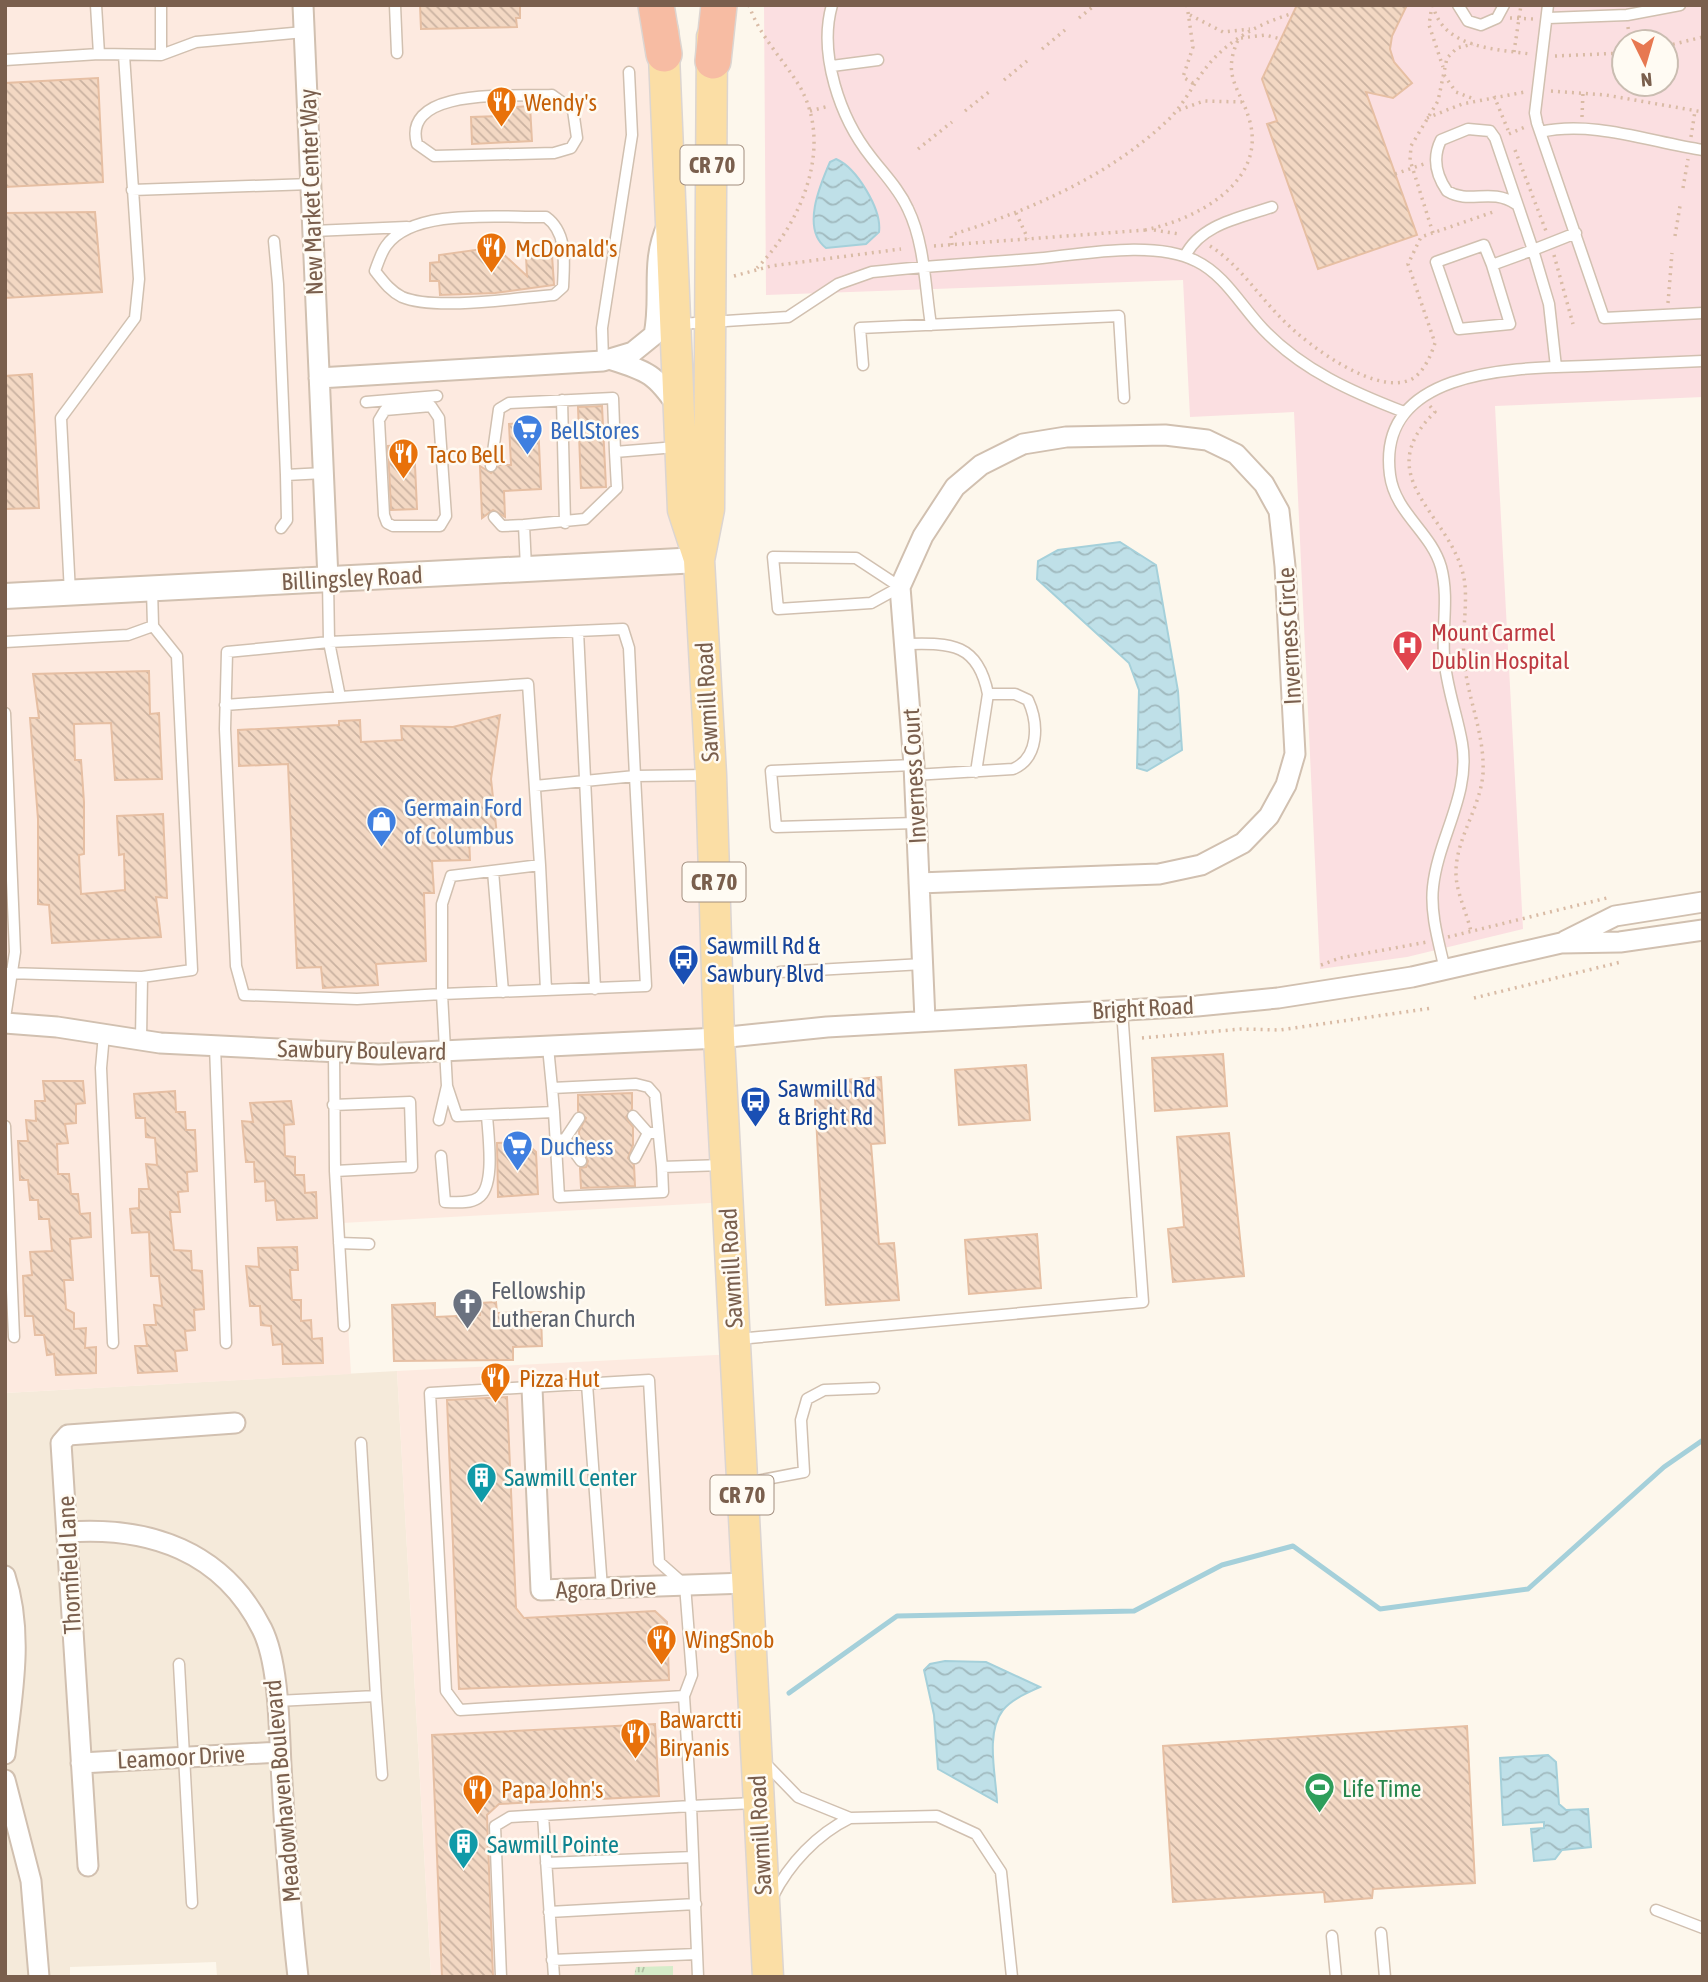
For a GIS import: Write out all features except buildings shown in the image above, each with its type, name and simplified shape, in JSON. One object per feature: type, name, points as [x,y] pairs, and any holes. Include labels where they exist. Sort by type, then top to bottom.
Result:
[{"type":"highway","points":[[656,5],[664,54]]},
{"type":"highway","points":[[713,61],[719,5]]},
{"type":"main road","name":"Sawmill Road","points":[[663,5],[683,510],[699,560]]},
{"type":"main road","name":"Sawmill Road","points":[[711,5],[713,61],[709,509],[699,560],[711,775],[719,1038],[768,1977]]},
{"type":"street","name":"New Market Center Way","points":[[303,5],[328,579]]},
{"type":"street","points":[[319,378],[608,361],[633,352],[654,335],[657,319],[657,249],[672,215]]},
{"type":"street","points":[[608,361],[648,371],[660,381],[678,408]]},
{"type":"street","name":"Inverness Circle","points":[[900,587],[923,536],[955,487],[981,465],[1023,444],[1066,437],[1165,435],[1207,440],[1236,454],[1264,484],[1279,511],[1295,754],[1286,785],[1269,816],[1243,844],[1201,865],[1159,874],[919,883]]},
{"type":"street","name":"Billingsley Road","points":[[5,596],[699,560]]},
{"type":"street","name":"Inverness Court","points":[[900,587],[914,770],[925,1020]]},
{"type":"street","name":"Bright Road","points":[[1561,943],[1615,916],[1703,902]]},
{"type":"street","name":"Bright Road","points":[[719,1038],[925,1020],[1122,1010],[1278,998],[1445,970],[1561,943],[1620,942],[1703,930]]},
{"type":"street","name":"Sawbury Boulevard","points":[[5,1020],[141,1040],[334,1052],[446,1051],[719,1038]]},
{"type":"street","name":"Agora Drive","points":[[532,1388],[541,1590],[747,1583]]},
{"type":"street","name":"Thornfield Lane","points":[[88,1866],[61,1443],[68,1434],[235,1423]]},
{"type":"street","name":"Meadowhaven Boulevard","points":[[67,1532],[104,1529],[167,1541],[224,1575],[263,1630],[277,1701],[298,1977]]},
{"type":"street","points":[[5,1576],[12,1597],[16,1628],[5,1755]]},
{"type":"street","name":"Leamoor Drive","points":[[81,1763],[280,1752]]},
{"type":"street","points":[[5,1780],[31,1881],[39,1977]]},
{"type":"lane","points":[[96,5],[99,54]]},
{"type":"lane","points":[[160,5],[161,55]]},
{"type":"lane","points":[[395,5],[397,53]]},
{"type":"lane","points":[[832,5],[827,38],[841,102],[857,137],[909,210],[916,229],[931,325]]},
{"type":"lane","points":[[1458,5],[1468,21],[1481,24],[1497,18],[1504,5]]},
{"type":"lane","points":[[1548,5],[1542,19],[1535,113],[1604,318],[1703,313]]},
{"type":"lane","points":[[1542,19],[1627,15],[1680,5]]},
{"type":"lane","points":[[5,60],[99,54],[161,55],[196,42],[304,32]]},
{"type":"lane","points":[[70,593],[61,418],[135,318],[139,279],[124,55]]},
{"type":"lane","points":[[832,66],[878,60]]},
{"type":"lane","points":[[608,361],[602,328],[632,135],[629,72]]},
{"type":"lane","points":[[552,95],[573,110],[577,138],[571,148],[554,153],[434,156],[417,144],[414,132],[417,124],[426,111],[447,100],[552,95]]},
{"type":"lane","points":[[1516,204],[1495,194],[1464,197],[1447,191],[1437,172],[1436,159],[1441,141],[1449,134],[1468,129],[1490,131],[1495,138],[1549,304],[1556,367]]},
{"type":"lane","points":[[1540,132],[1558,129],[1598,131],[1703,150]]},
{"type":"lane","points":[[132,190],[311,184]]},
{"type":"lane","points":[[1185,256],[1195,240],[1206,231],[1272,207]]},
{"type":"lane","points":[[313,231],[408,227],[436,219],[546,217],[556,224],[562,237],[563,287],[554,295],[433,303],[403,297],[386,286],[375,271],[386,245],[408,227]]},
{"type":"lane","points":[[1492,265],[1576,233]]},
{"type":"lane","points":[[274,241],[286,475],[287,520],[281,528]]},
{"type":"lane","points":[[1484,245],[1492,265],[1510,324],[1459,329],[1436,262],[1484,245]]},
{"type":"lane","points":[[676,324],[711,324],[788,317],[849,279],[872,272],[1153,250],[1185,256],[1211,270],[1262,328],[1309,367],[1326,378],[1404,412]]},
{"type":"lane","points":[[863,365],[860,328],[1119,316],[1125,398]]},
{"type":"lane","points":[[1445,970],[1435,922],[1433,888],[1441,846],[1460,797],[1464,767],[1463,745],[1444,656],[1444,578],[1434,552],[1396,498],[1390,474],[1395,431],[1404,412],[1423,396],[1468,377],[1495,371],[1703,361]]},
{"type":"lane","points":[[384,405],[437,396]]},
{"type":"lane","points":[[491,466],[499,410],[509,403],[613,398],[617,488],[585,519],[565,523],[502,526],[494,517]]},
{"type":"lane","points":[[562,400],[565,523]]},
{"type":"lane","points":[[366,402],[435,408],[439,418],[446,516],[440,526],[416,528],[387,523],[379,420],[384,405]]},
{"type":"lane","points":[[615,452],[680,447]]},
{"type":"lane","points":[[286,475],[324,473]]},
{"type":"lane","points":[[524,524],[526,568]]},
{"type":"lane","points":[[773,557],[856,558],[900,587],[871,603],[778,609],[773,557]]},
{"type":"lane","points":[[328,579],[330,642],[340,697]]},
{"type":"lane","points":[[9,972],[142,977],[192,970],[177,656],[153,626],[152,589]]},
{"type":"lane","points":[[5,642],[128,635],[153,626]]},
{"type":"lane","points":[[623,629],[629,648],[646,986],[357,999],[244,995],[236,966],[225,705],[227,652],[330,642],[623,629]]},
{"type":"lane","points":[[578,631],[595,989]]},
{"type":"lane","points":[[906,644],[948,643],[964,649],[985,678],[988,694],[976,772]]},
{"type":"lane","points":[[225,705],[528,684],[546,990]]},
{"type":"lane","points":[[916,823],[776,827],[771,771],[976,772],[1013,769],[1025,764],[1033,752],[1034,712],[1028,700],[1015,694],[988,694]]},
{"type":"lane","points":[[5,715],[9,883],[15,952],[9,972],[5,1020]]},
{"type":"lane","points":[[535,786],[635,776],[711,775]]},
{"type":"lane","points":[[439,1120],[447,1086],[442,995],[442,904],[451,876],[540,865]]},
{"type":"lane","points":[[494,871],[503,992]]},
{"type":"lane","points":[[780,972],[923,964]]},
{"type":"lane","points":[[141,1040],[142,977]]},
{"type":"lane","points":[[735,1339],[1143,1302],[1122,1010]]},
{"type":"lane","points":[[104,1034],[101,1068],[113,1343]]},
{"type":"lane","points":[[215,1046],[226,1343]]},
{"type":"lane","points":[[548,1047],[554,1112],[560,1139],[559,1197],[663,1192],[662,1167],[653,1133],[655,1095],[648,1087],[636,1084],[552,1088]]},
{"type":"lane","points":[[334,1052],[335,1171],[344,1326]]},
{"type":"lane","points":[[447,1086],[457,1116],[554,1112]]},
{"type":"lane","points":[[333,1105],[410,1102],[412,1167],[335,1171]]},
{"type":"lane","points":[[441,1156],[445,1202],[471,1201],[480,1197],[489,1184],[487,1115]]},
{"type":"lane","points":[[633,1116],[653,1133]]},
{"type":"lane","points":[[560,1139],[579,1118]]},
{"type":"lane","points":[[5,1126],[14,1337]]},
{"type":"lane","points":[[635,1158],[653,1133]]},
{"type":"lane","points":[[560,1139],[580,1161]]},
{"type":"lane","points":[[662,1167],[726,1164]]},
{"type":"lane","points":[[339,1243],[369,1244]]},
{"type":"lane","points":[[684,1696],[460,1710],[446,1691],[430,1393],[649,1380],[659,1562],[685,1585],[692,1675],[684,1696],[698,1977]]},
{"type":"lane","points":[[587,1384],[602,1588]]},
{"type":"lane","points":[[742,1484],[804,1472],[801,1420],[807,1399],[824,1390],[874,1388]]},
{"type":"lane","points":[[361,1443],[382,1774]]},
{"type":"lane","points":[[178,1664],[192,1903]]},
{"type":"lane","points":[[277,1701],[376,1696]]},
{"type":"lane","points":[[756,1748],[772,1773],[798,1797],[850,1818],[937,1816],[976,1834],[1001,1872],[1012,1977]]},
{"type":"lane","points":[[501,1977],[495,1826],[510,1817],[758,1803]]},
{"type":"lane","points":[[543,1815],[554,1977]]},
{"type":"lane","points":[[764,1912],[784,1875],[817,1841],[850,1818]]},
{"type":"lane","points":[[546,1863],[694,1857]]},
{"type":"lane","points":[[549,1912],[695,1904]]},
{"type":"lane","points":[[1656,1910],[1703,1928]]},
{"type":"lane","points":[[1381,1933],[1385,1977]]},
{"type":"lane","points":[[1332,1936],[1336,1977]]},
{"type":"lane","points":[[552,1960],[697,1954]]},
{"type":"path","points":[[749,5],[757,23],[802,90],[810,111],[814,156],[806,187],[785,231],[757,268]]},
{"type":"path","points":[[1079,18],[1096,5]]},
{"type":"path","points":[[1188,5],[1192,56],[1183,77],[1194,84]]},
{"type":"path","points":[[1433,5],[1437,19],[1450,32],[1473,44],[1461,46],[1447,58],[1438,101],[1411,146],[1413,168],[1433,233]]},
{"type":"path","points":[[1433,5],[1429,25],[1443,72],[1455,92],[1480,99]]},
{"type":"path","points":[[1514,52],[1521,5]]},
{"type":"path","points":[[1189,15],[1223,33],[1259,26],[1294,13]]},
{"type":"path","points":[[1509,19],[1542,19]]},
{"type":"path","points":[[1628,24],[1628,28]]},
{"type":"path","points":[[1175,113],[1216,55],[1259,26]]},
{"type":"path","points":[[1042,49],[1065,30]]},
{"type":"path","points":[[1239,38],[1265,35],[1281,39]]},
{"type":"path","points":[[1680,43],[1703,37]]},
{"type":"path","points":[[934,246],[1144,230],[1176,222],[1203,209],[1238,178],[1252,147],[1250,124],[1230,71],[1239,38]]},
{"type":"path","points":[[1004,80],[1027,61]]},
{"type":"path","points":[[965,111],[990,91]]},
{"type":"path","points":[[1427,118],[1444,109],[1480,99],[1538,92],[1583,92],[1703,112]]},
{"type":"path","points":[[1582,120],[1583,92]]},
{"type":"path","points":[[1494,96],[1546,233]]},
{"type":"path","points":[[952,245],[951,235],[1016,213],[1099,170],[1140,143],[1175,113],[1196,102],[1242,102]]},
{"type":"path","points":[[810,111],[829,106]]},
{"type":"path","points":[[1691,139],[1695,111]]},
{"type":"path","points":[[918,149],[952,122]]},
{"type":"path","points":[[1509,134],[1526,127]]},
{"type":"path","points":[[1684,188],[1689,157]]},
{"type":"path","points":[[1395,174],[1413,168]]},
{"type":"path","points":[[1675,236],[1680,206]]},
{"type":"path","points":[[1016,213],[1028,239]]},
{"type":"path","points":[[1144,230],[1179,234]]},
{"type":"path","points":[[1208,245],[1230,260],[1285,323],[1315,347],[1371,378],[1394,382],[1411,379],[1426,364],[1435,343]]},
{"type":"path","points":[[734,277],[757,268],[901,249]]},
{"type":"path","points":[[1553,253],[1573,324]]},
{"type":"path","points":[[1669,305],[1672,253]]},
{"type":"path","points":[[1411,379],[1417,388]]},
{"type":"path","points":[[1457,935],[1611,897]]},
{"type":"path","points":[[1321,965],[1340,958],[1420,944]]},
{"type":"path","points":[[1474,999],[1629,960]]},
{"type":"path","points":[[1142,1038],[1241,1029],[1280,1030],[1433,1008]]},
{"type":"shaded area","points":[[5,5],[651,5],[728,1202],[342,1223],[351,1374],[5,1393]]},
{"type":"shaded area","name":"Mount Carmel Dublin Hospital","points":[[764,5],[1703,5],[1703,397],[1495,406],[1523,929],[1407,957],[1320,969],[1294,412],[1190,417],[1183,280],[766,295]]},
{"type":"shaded area","points":[[735,1354],[768,1977],[431,1977],[397,1371]]},
{"type":"shaded area","points":[[397,1371],[431,1977],[217,1977],[216,1962],[70,1967],[70,1977],[5,1977],[5,1393]]},
{"type":"green space","points":[[673,1966],[673,1977],[634,1977],[636,1967]]},
{"type":"water","points":[[836,159],[860,180],[876,213],[879,232],[866,244],[826,248],[815,230],[818,194],[830,162]]},
{"type":"water","points":[[1120,542],[1156,565],[1178,691],[1182,750],[1147,771],[1137,768],[1139,690],[1129,663],[1037,579],[1038,561],[1058,550]]},
{"type":"water","points":[[945,1661],[986,1662],[1040,1687],[1011,1703],[998,1719],[993,1742],[997,1802],[938,1769],[934,1715],[924,1670],[930,1664]]},
{"type":"water","points":[[1548,1755],[1556,1762],[1559,1804],[1566,1810],[1588,1809],[1591,1847],[1562,1850],[1555,1859],[1534,1861],[1531,1829],[1544,1828],[1544,1822],[1503,1825],[1500,1758]]},
{"type":"waterway","points":[[789,1693],[897,1616],[1134,1611],[1222,1565],[1293,1546],[1380,1609],[1528,1589],[1664,1467],[1703,1440]]},
{"type":"place","name":"Wendy's","points":[[501,129]]},
{"type":"place","name":"McDonald's","points":[[492,275]]},
{"type":"place","name":"BellStores","points":[[527,457]]},
{"type":"place","name":"Taco Bell","points":[[404,481]]},
{"type":"place","name":"Mount Carmel Dublin Hospital","points":[[1408,673]]},
{"type":"place","name":"Germain Ford of Columbus","points":[[381,848]]},
{"type":"place","name":"Sawmill Rd & Sawbury Blvd","points":[[684,986]]},
{"type":"place","name":"Sawmill Rd & Bright Rd","points":[[755,1129]]},
{"type":"place","name":"Duchess","points":[[517,1173]]},
{"type":"place","name":"Fellowship Lutheran Church","points":[[468,1331]]},
{"type":"place","name":"Pizza Hut","points":[[496,1405]]},
{"type":"place","name":"Sawmill Center","points":[[481,1504]]},
{"type":"place","name":"WingSnob","points":[[662,1666]]},
{"type":"place","name":"Bawarctti Biryanis","points":[[636,1760]]},
{"type":"place","name":"Life Time","points":[[1319,1815]]},
{"type":"place","name":"Papa John's","points":[[478,1816]]},
{"type":"place","name":"Sawmill Pointe","points":[[464,1871]]}]
